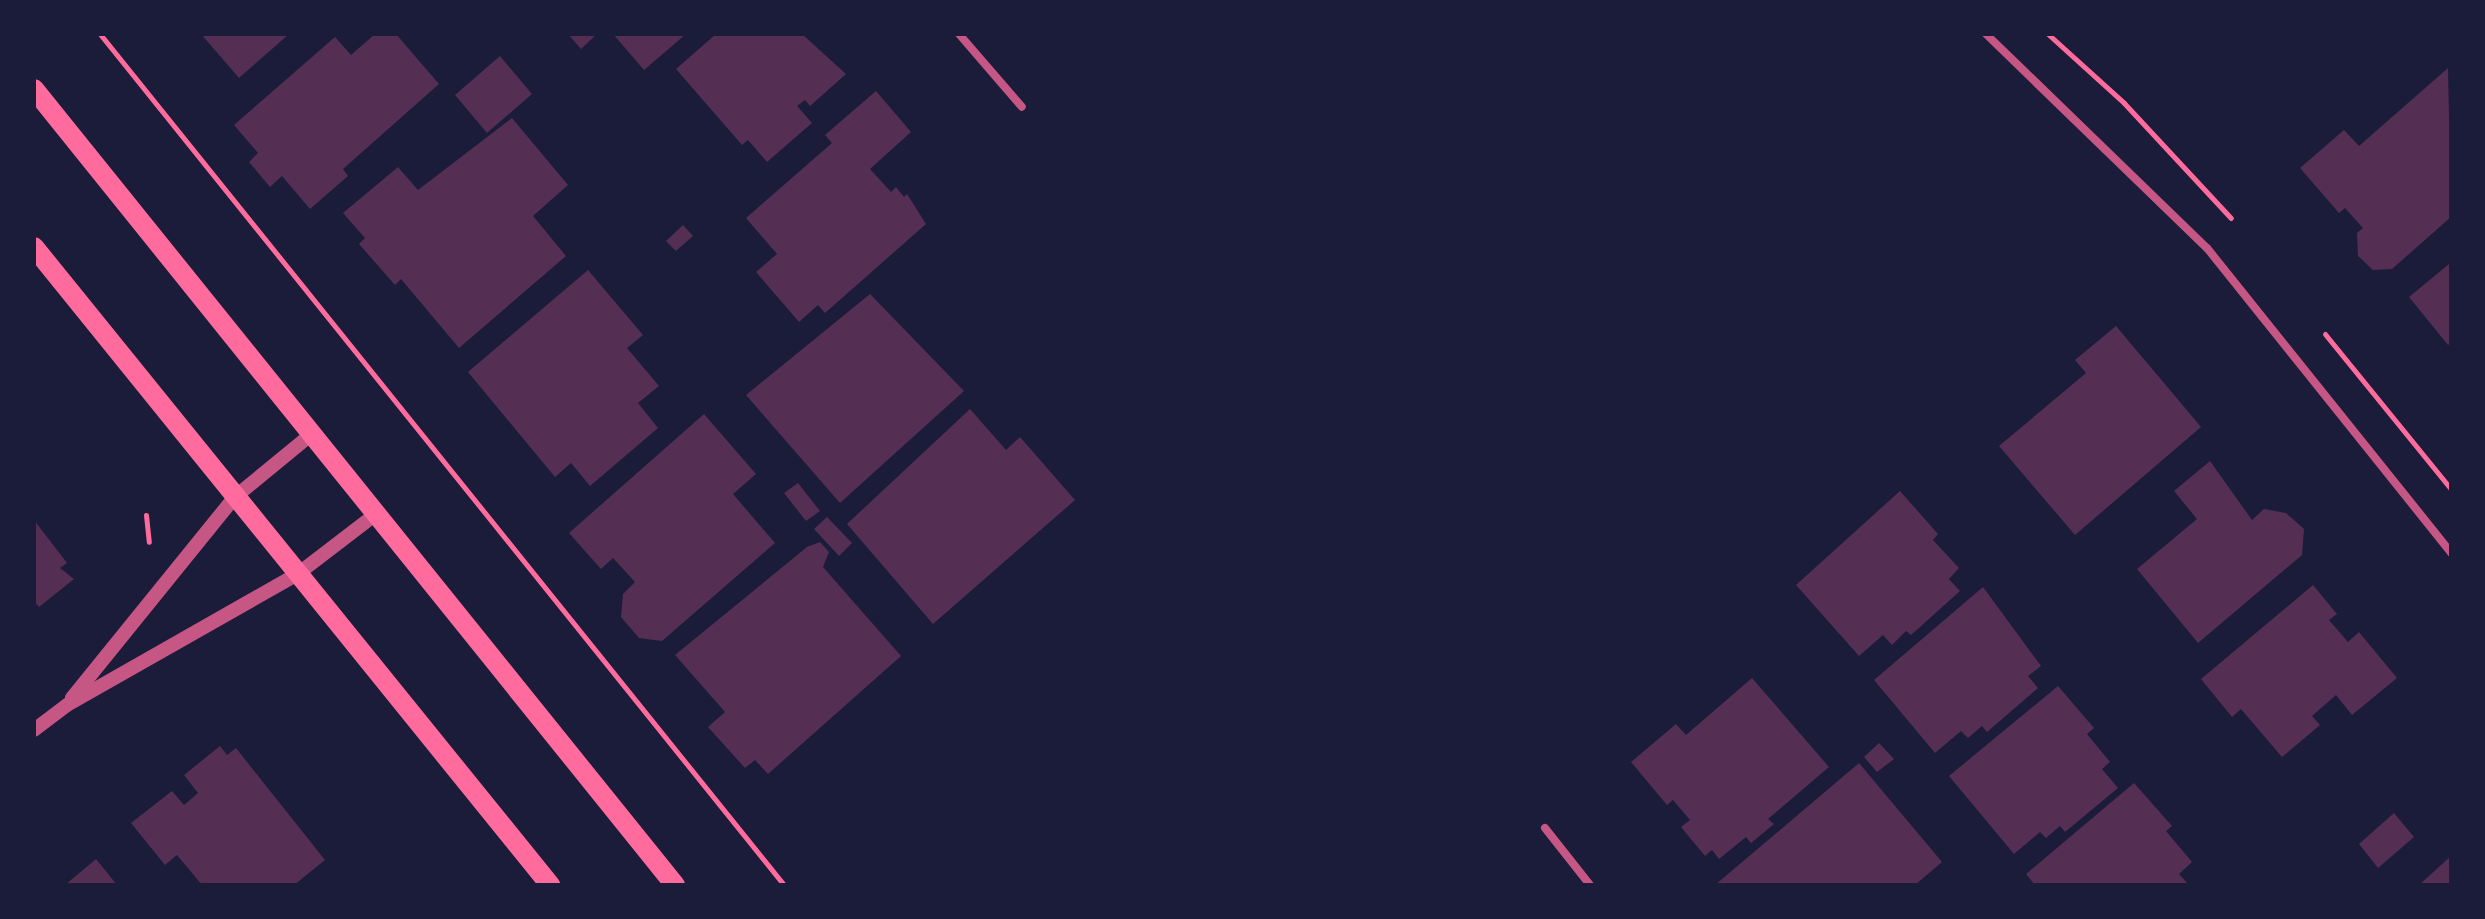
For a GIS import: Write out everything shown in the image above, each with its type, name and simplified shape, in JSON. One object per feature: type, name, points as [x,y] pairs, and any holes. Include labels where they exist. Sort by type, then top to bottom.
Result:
[{"type":"main road","points":[[34,89],[675,885]]},
{"type":"main road","points":[[34,247],[550,885]]},
{"type":"street","points":[[959,34],[1022,107]]},
{"type":"street","points":[[1986,34],[2207,248],[2451,553]]},
{"type":"street","points":[[67,705],[235,497],[313,433]]},
{"type":"street","points":[[34,730],[67,705],[299,573],[376,514]]},
{"type":"street","points":[[1545,828],[1590,885]]},
{"type":"path","points":[[100,34],[784,885]]},
{"type":"building","points":[[201,34],[289,34],[239,78]]},
{"type":"building","points":[[375,34],[396,34],[439,84],[343,169],[348,176],[310,209],[282,176],[270,187],[249,162],[258,153],[234,125],[335,37],[351,55]]},
{"type":"building","points":[[568,34],[597,34],[581,49]]},
{"type":"building","points":[[613,34],[686,34],[644,70]]},
{"type":"building","points":[[716,34],[802,34],[846,74],[810,106],[805,100],[797,106],[812,123],[767,162],[748,140],[742,145],[676,69]]},
{"type":"building","points":[[500,56],[532,94],[487,133],[455,95]]},
{"type":"building","points":[[2448,68],[2451,217],[2392,269],[2373,270],[2358,256],[2357,233],[2363,228],[2345,208],[2339,213],[2300,168],[2344,130],[2359,146]]},
{"type":"building","points":[[876,91],[911,132],[870,169],[891,192],[896,187],[904,197],[907,194],[926,224],[825,313],[818,305],[799,322],[756,272],[777,254],[746,218],[832,143],[825,135]]},
{"type":"building","points":[[512,118],[568,185],[533,216],[566,256],[459,348],[401,279],[395,285],[359,244],[365,238],[343,213],[398,167],[418,190]]},
{"type":"building","points":[[683,225],[693,236],[676,251],[666,241]]},
{"type":"building","points":[[2449,264],[2451,343],[2448,345],[2409,297]]},
{"type":"building","points":[[588,270],[643,335],[627,348],[659,386],[638,403],[658,428],[590,486],[571,463],[555,477],[468,372]]},
{"type":"building","points":[[870,294],[964,391],[840,503],[746,395]]},
{"type":"building","points":[[2116,326],[2201,427],[2075,535],[1999,446],[2086,373],[2075,360]]},
{"type":"building","points":[[970,409],[1006,450],[1020,437],[1075,500],[933,624],[847,524]]},
{"type":"building","points":[[704,414],[756,474],[733,494],[775,543],[662,641],[639,638],[621,617],[623,594],[635,582],[613,558],[601,569],[569,533]]},
{"type":"building","points":[[2210,461],[2252,520],[2264,509],[2286,513],[2304,529],[2302,555],[2198,643],[2137,569],[2197,519],[2174,491]]},
{"type":"building","points":[[798,483],[820,511],[806,521],[784,493]]},
{"type":"building","points":[[1900,491],[1938,534],[1933,540],[1959,568],[1949,579],[1960,591],[1911,635],[1906,631],[1892,645],[1883,635],[1859,656],[1796,585]]},
{"type":"building","points":[[827,517],[852,543],[839,556],[814,529]]},
{"type":"building","points":[[34,520],[67,563],[60,568],[74,579],[39,607],[34,601]]},
{"type":"building","points":[[820,542],[829,552],[823,567],[901,656],[768,774],[755,760],[745,768],[708,727],[725,712],[675,655],[807,547]]},
{"type":"building","points":[[2313,585],[2337,614],[2329,620],[2348,642],[2359,632],[2397,678],[2352,715],[2336,695],[2312,716],[2320,725],[2282,757],[2241,709],[2232,717],[2201,679]]},
{"type":"building","points":[[1983,587],[2041,666],[2028,676],[2038,688],[1987,732],[1982,726],[1968,738],[1961,731],[1935,753],[1874,680]]},
{"type":"building","points":[[1752,678],[1829,767],[1768,819],[1774,824],[1751,843],[1746,837],[1719,859],[1712,850],[1705,856],[1681,827],[1690,820],[1673,800],[1667,805],[1631,762],[1676,724],[1686,735]]},
{"type":"building","points":[[2058,686],[2094,728],[2087,734],[2110,762],[2102,769],[2118,788],[2065,832],[2060,826],[2046,838],[2040,832],[2014,854],[1949,776]]},
{"type":"building","points":[[1879,743],[1894,759],[1877,772],[1864,757]]},
{"type":"building","points":[[220,746],[227,755],[236,748],[325,860],[294,885],[202,885],[177,855],[165,865],[131,823],[172,791],[184,805],[198,793],[184,775]]},
{"type":"building","points":[[1859,763],[1942,862],[1915,885],[1715,885]]},
{"type":"building","points":[[2134,783],[2172,826],[2166,831],[2192,862],[2179,874],[2189,885],[2035,885],[2026,874]]},
{"type":"building","points":[[2394,813],[2414,837],[2378,868],[2359,844]]},
{"type":"building","points":[[2451,856],[2451,885],[2419,885]]},
{"type":"building","points":[[96,859],[117,885],[65,885]]}]
